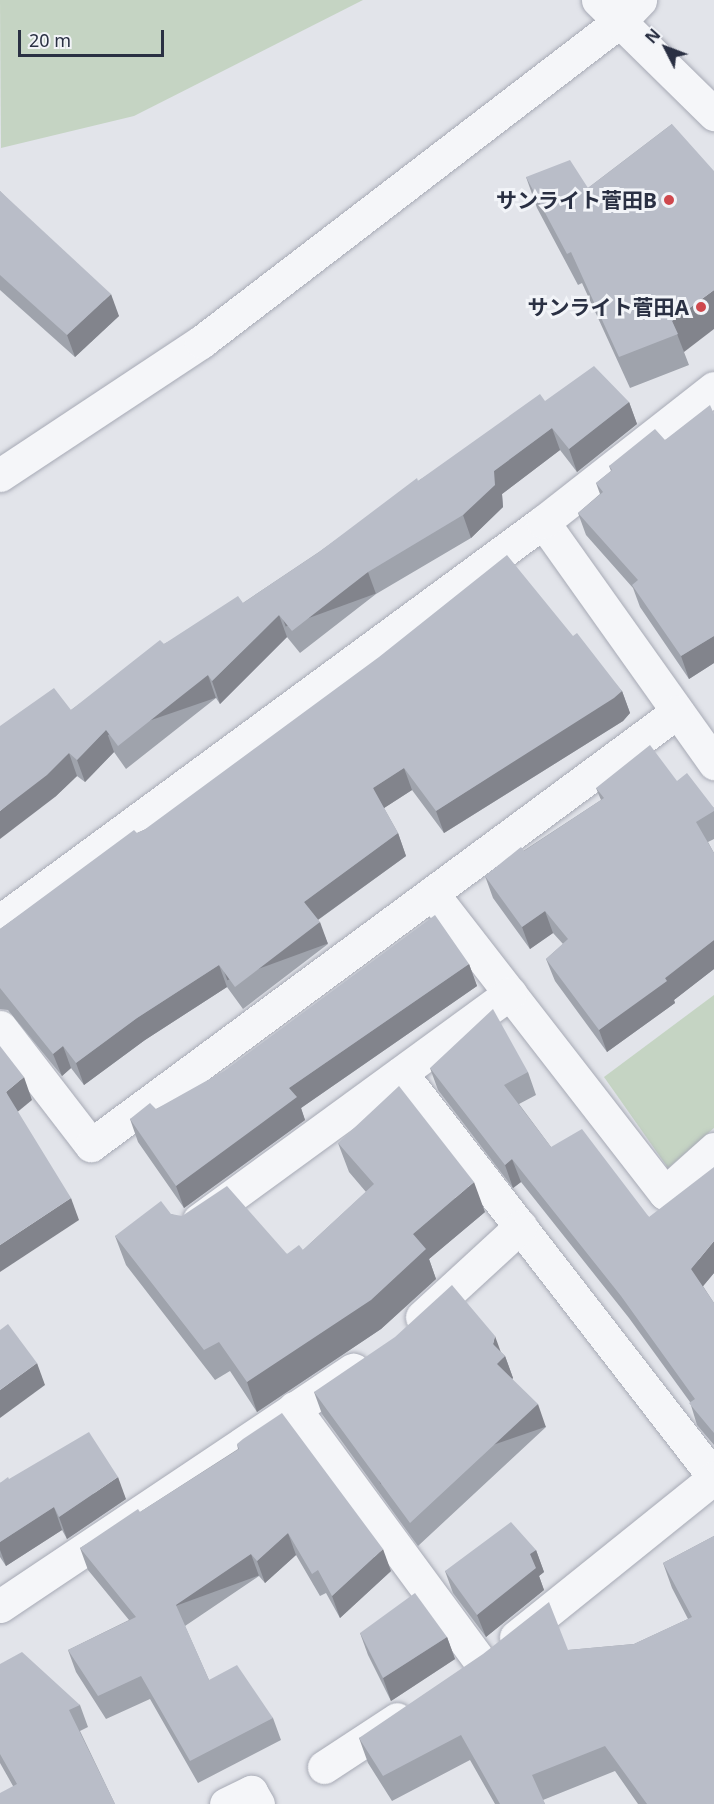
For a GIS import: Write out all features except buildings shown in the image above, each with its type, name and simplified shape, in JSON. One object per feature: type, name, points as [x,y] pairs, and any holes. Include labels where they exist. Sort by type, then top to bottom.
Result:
[{"type":"street","points":[[0,475],[201,342],[619,7],[714,114]]},
{"type":"street","points":[[0,921],[543,522],[714,388]]},
{"type":"street","points":[[543,522],[714,763]]},
{"type":"street","points":[[0,1027],[92,1145],[677,712]]},
{"type":"street","points":[[432,893],[665,1193],[714,1149]]},
{"type":"street","points":[[190,1227],[510,993]]},
{"type":"street","points":[[402,1073],[714,1477],[482,1664],[452,1683]]},
{"type":"street","points":[[0,1606],[392,1343],[521,1226]]},
{"type":"street","points":[[294,1408],[482,1664]]},
{"type":"street","points":[[324,1767],[423,1703]]},
{"type":"street","points":[[226,1804],[251,1792],[258,1804]]},
{"type":"green space","points":[[0,0],[363,0],[134,116],[1,148]]},
{"type":"green space","points":[[714,995],[714,1128],[668,1168],[604,1077]]},
{"type":"place","name":"サンライト菅田B","points":[[669,200]]},
{"type":"place","name":"サンライト菅田A","points":[[701,307]]}]
